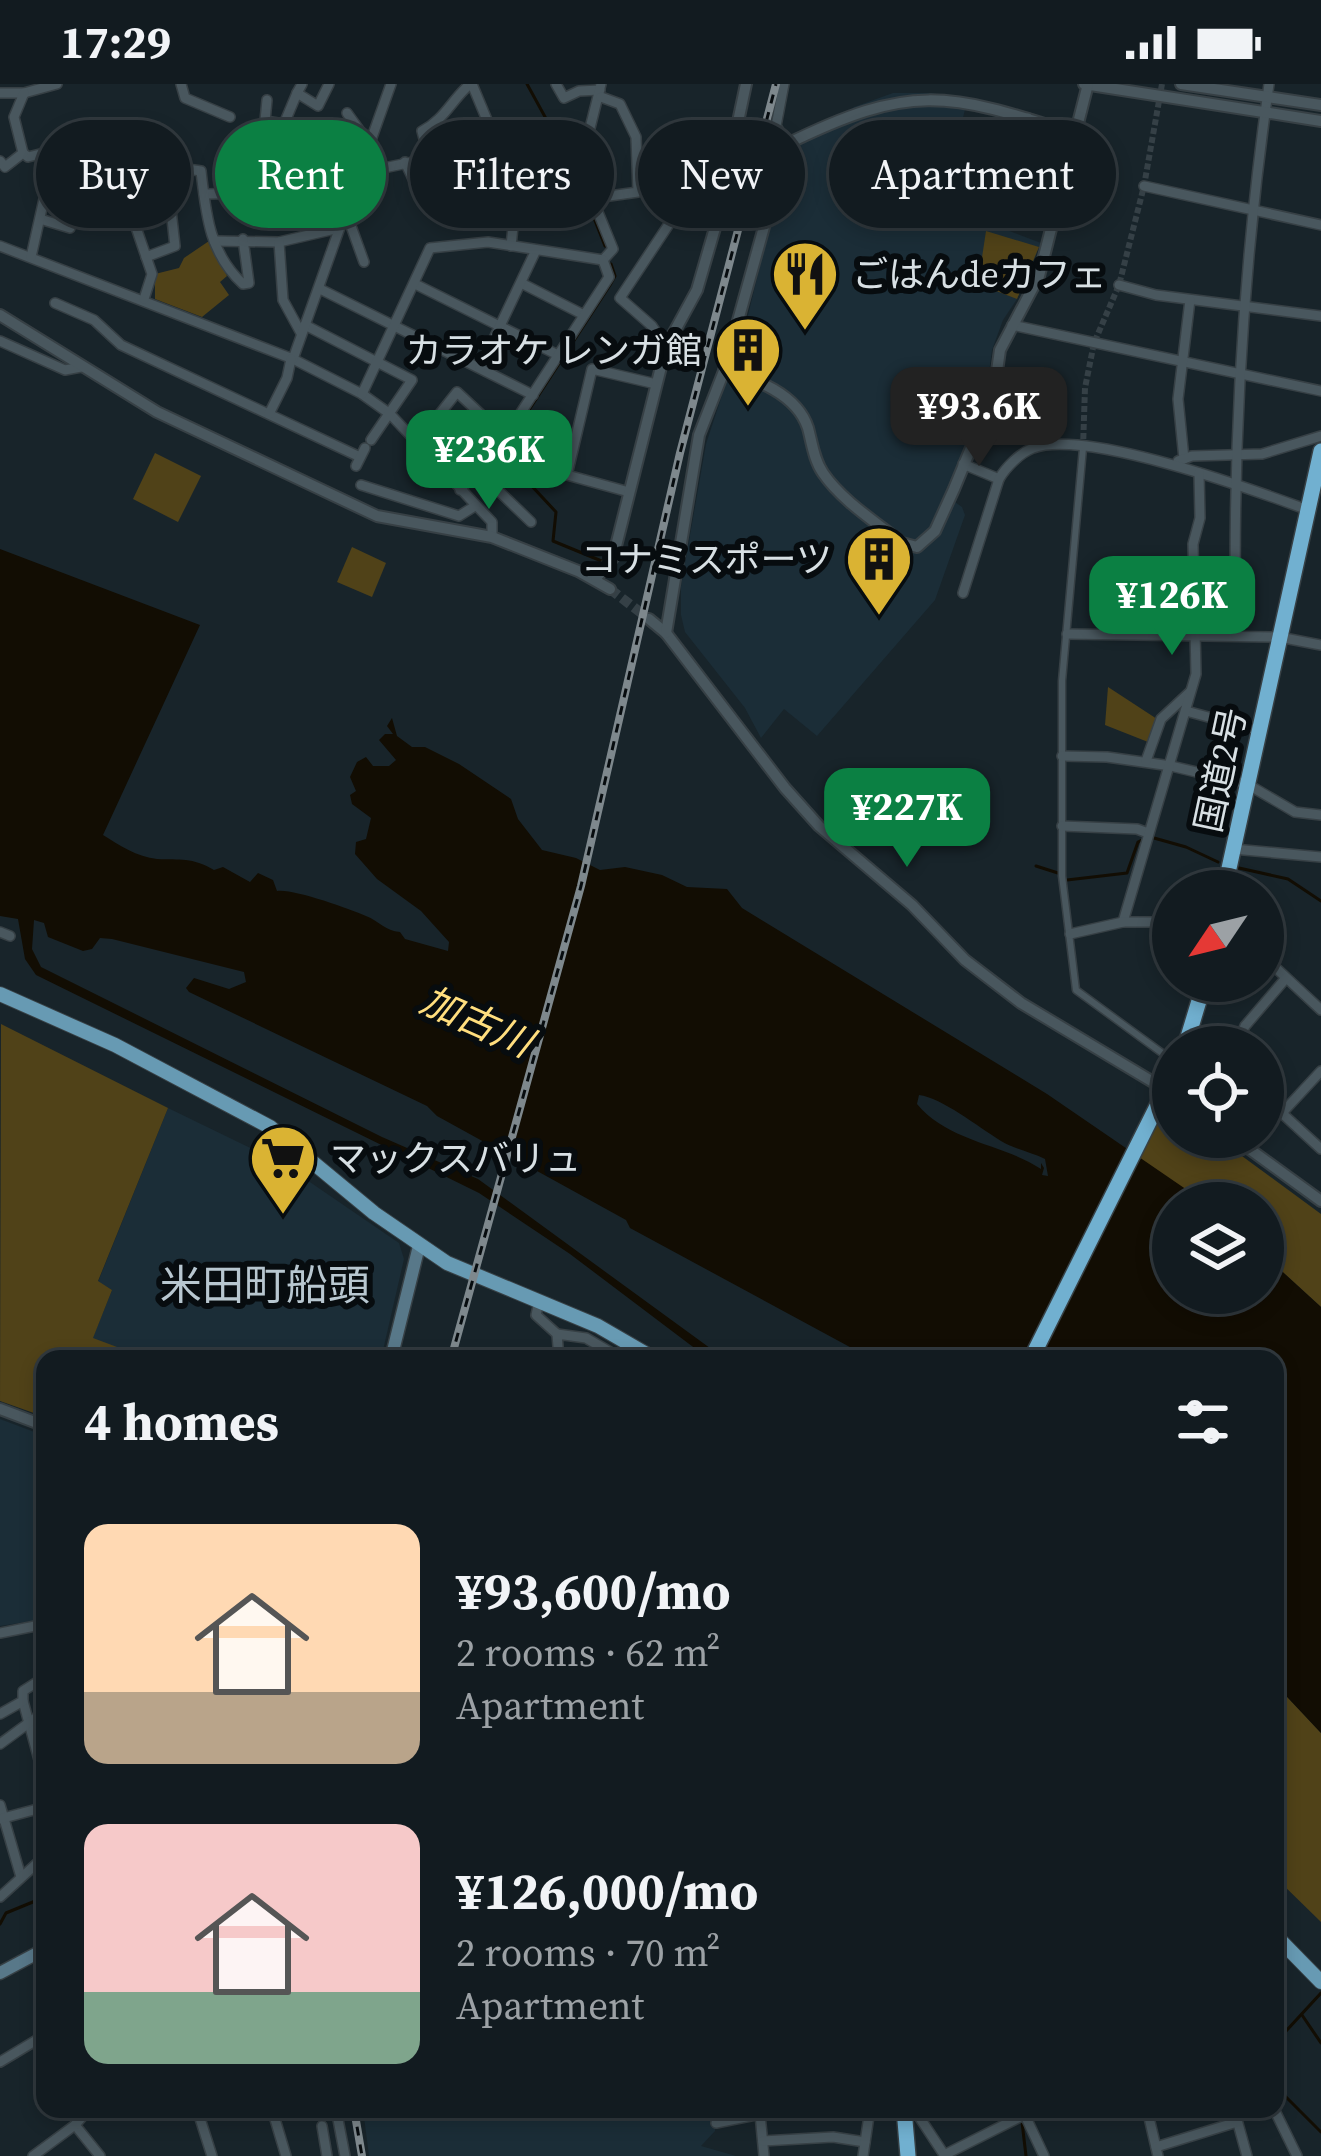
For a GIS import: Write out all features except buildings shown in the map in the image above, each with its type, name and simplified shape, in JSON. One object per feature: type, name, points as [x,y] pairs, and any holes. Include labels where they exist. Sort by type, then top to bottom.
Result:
[{"type":"highway","name":"国道2号","points":[[1228,870],[1279,637],[1315,511],[1321,451]]},
{"type":"highway","points":[[1036,1350],[1152,1120]]},
{"type":"highway","points":[[905,2118],[908,2156]]},
{"type":"main road","points":[[0,994],[115,1045],[270,1127],[447,1263],[598,1326],[639,1350]]},
{"type":"main road","points":[[393,1350],[419,1246]]},
{"type":"main road","points":[[1284,1944],[1321,1982]]},
{"type":"main road","points":[[0,1973],[36,1954]]},
{"type":"street","points":[[0,93],[57,84]]},
{"type":"street","points":[[181,84],[185,98],[230,117]]},
{"type":"street","points":[[286,120],[299,89],[318,106],[329,84]]},
{"type":"street","points":[[379,120],[391,84]]},
{"type":"street","points":[[441,120],[471,84],[487,120]]},
{"type":"street","points":[[556,84],[564,98],[579,91],[601,90],[620,104],[636,137],[638,192],[614,195]]},
{"type":"street","points":[[738,120],[746,84]]},
{"type":"street","points":[[777,120],[784,84]]},
{"type":"street","points":[[1078,120],[1087,84],[1321,121]]},
{"type":"street","points":[[1181,84],[1268,91],[1321,105]]},
{"type":"street","points":[[881,92],[927,87],[1034,120]]},
{"type":"street","points":[[17,90],[14,117],[23,153],[36,155]]},
{"type":"street","points":[[593,120],[601,90]]},
{"type":"street","points":[[1236,635],[1233,482],[1245,305],[1268,91]]},
{"type":"street","points":[[805,133],[864,97]]},
{"type":"street","points":[[265,120],[267,100]]},
{"type":"street","points":[[347,113],[352,120]]},
{"type":"street","points":[[0,161],[5,167],[23,153]]},
{"type":"street","points":[[386,167],[410,161]]},
{"type":"street","points":[[405,162],[410,173]]},
{"type":"street","points":[[191,169],[202,171],[219,257],[243,284],[249,283],[243,239]]},
{"type":"street","points":[[1144,186],[1321,225]]},
{"type":"street","points":[[204,194],[215,194]]},
{"type":"street","points":[[31,257],[38,228]]},
{"type":"street","points":[[136,228],[152,274],[144,298]]},
{"type":"street","points":[[146,257],[175,246],[173,228]]},
{"type":"street","points":[[214,242],[279,242],[327,228]]},
{"type":"street","points":[[269,415],[339,228]]},
{"type":"street","points":[[352,228],[364,262]]},
{"type":"street","points":[[511,246],[513,228]]},
{"type":"street","points":[[603,260],[613,249],[606,228]]},
{"type":"street","points":[[666,228],[620,298],[652,326],[666,347]]},
{"type":"street","points":[[596,578],[613,558],[666,347],[697,290],[715,228]]},
{"type":"street","points":[[666,633],[699,435],[724,371],[764,228]]},
{"type":"street","points":[[724,371],[793,401],[804,418],[823,473],[902,543],[917,547],[928,540],[994,392],[1000,350],[1025,307],[1054,228]]},
{"type":"street","points":[[55,303],[66,314],[104,327],[150,364],[363,453],[412,380],[303,329],[283,300],[279,242]]},
{"type":"street","points":[[362,394],[430,248],[488,242],[603,260]]},
{"type":"street","points":[[0,246],[144,298],[292,359],[362,394],[390,414],[492,522],[492,537]]},
{"type":"street","points":[[480,368],[536,250]]},
{"type":"street","points":[[460,490],[505,437],[609,277],[603,260]]},
{"type":"street","points":[[521,283],[584,315]]},
{"type":"street","points":[[415,284],[558,355]]},
{"type":"street","points":[[1119,285],[1190,300],[1321,316]]},
{"type":"street","points":[[320,289],[532,395]]},
{"type":"street","points":[[1179,461],[1178,416],[1190,300]]},
{"type":"street","points":[[0,315],[157,412],[377,516],[492,537],[596,578],[610,589]]},
{"type":"street","points":[[652,326],[678,323]]},
{"type":"street","points":[[1012,325],[1321,391]]},
{"type":"street","points":[[0,341],[64,370],[81,367]]},
{"type":"street","points":[[629,492],[567,475],[592,369],[656,384]]},
{"type":"street","points":[[416,444],[457,392],[505,437]]},
{"type":"street","points":[[431,426],[531,522]]},
{"type":"street","points":[[963,593],[999,479],[1031,449],[1083,448],[1179,461],[1262,454],[1321,436]]},
{"type":"street","points":[[1083,448],[1062,756],[1063,876],[1076,990],[1152,1046]]},
{"type":"street","points":[[1179,461],[1199,473],[1315,511]]},
{"type":"street","points":[[963,464],[999,479]]},
{"type":"street","points":[[1123,922],[1191,692],[1198,635],[1192,580],[1193,544],[1200,518],[1199,473]]},
{"type":"street","points":[[361,485],[459,516],[476,506]]},
{"type":"street","points":[[649,619],[666,633],[819,826],[912,905],[965,960],[1021,1003],[1152,1079]]},
{"type":"street","points":[[1067,634],[1279,637],[1321,646]]},
{"type":"street","points":[[1146,761],[1161,719],[1191,692]]},
{"type":"street","points":[[1186,711],[1260,731]]},
{"type":"street","points":[[1062,756],[1171,766],[1246,784],[1295,812],[1321,814]]},
{"type":"street","points":[[1062,826],[1137,829],[1147,838]]},
{"type":"street","points":[[1233,849],[1321,857]]},
{"type":"street","points":[[1070,934],[1123,922],[1152,922]]},
{"type":"street","points":[[1245,1026],[1286,978],[1321,1010]]},
{"type":"street","points":[[1284,1111],[1321,1070]]},
{"type":"street","points":[[1284,1115],[1321,1149]]},
{"type":"street","points":[[1262,1158],[1321,1201]]},
{"type":"street","points":[[539,1302],[536,1315],[557,1334],[586,1338],[607,1350]]},
{"type":"street","points":[[557,1334],[558,1350]]},
{"type":"street","points":[[0,1409],[36,1423]]},
{"type":"street","points":[[0,1633],[36,1626]]},
{"type":"street","points":[[36,1683],[23,1691],[36,1746]]},
{"type":"street","points":[[0,1714],[23,1701]]},
{"type":"street","points":[[0,1744],[36,1718]]},
{"type":"street","points":[[0,1804],[21,1877]]},
{"type":"street","points":[[2,1818],[36,1809]]},
{"type":"street","points":[[0,1897],[36,1864]]},
{"type":"street","points":[[0,2062],[36,2040]]},
{"type":"street","points":[[33,2156],[82,2118]]},
{"type":"street","points":[[199,2118],[212,2156]]},
{"type":"street","points":[[275,2118],[286,2156]]},
{"type":"street","points":[[339,2118],[345,2156]]},
{"type":"street","points":[[716,2123],[740,2118]]},
{"type":"street","points":[[760,2118],[764,2156]]},
{"type":"street","points":[[863,2156],[869,2118]]},
{"type":"street","points":[[920,2118],[945,2156],[1015,2118]]},
{"type":"street","points":[[1024,2118],[1044,2156]]},
{"type":"street","points":[[1151,2118],[1157,2152],[1237,2122]]},
{"type":"street","points":[[1236,2118],[1247,2156]]},
{"type":"street","points":[[1278,2118],[1297,2156]]},
{"type":"street","points":[[75,2126],[100,2156]]},
{"type":"street","points":[[322,2126],[327,2156]]},
{"type":"street","points":[[763,2141],[846,2137],[865,2142]]},
{"type":"shaded area","points":[[893,93],[932,93],[967,101],[962,120],[835,120],[854,107]]},
{"type":"shaded area","points":[[829,124],[829,228],[1002,228],[1041,243],[1003,320],[992,350],[986,396],[945,495],[965,515],[935,600],[817,736],[784,709],[761,738],[745,708],[685,632],[681,586],[706,444],[736,364],[769,228],[805,228],[805,141]]},
{"type":"shaded area","points":[[986,231],[1039,247],[1017,299],[978,284]]},
{"type":"shaded area","points":[[209,241],[227,276],[220,282],[229,295],[202,317],[155,299],[155,274],[179,268],[184,258]]},
{"type":"shaded area","points":[[155,453],[201,476],[178,522],[133,499]]},
{"type":"shaded area","points":[[352,547],[386,563],[372,597],[337,582]]},
{"type":"shaded area","points":[[1108,687],[1157,719],[1148,742],[1105,725]]},
{"type":"shaded area","points":[[1,1024],[168,1108],[98,1281],[112,1290],[93,1338],[125,1350],[36,1350],[36,1414],[0,1401]]},
{"type":"shaded area","points":[[168,1108],[285,1165],[399,1243],[404,1259],[383,1350],[88,1350],[112,1290],[98,1282]]},
{"type":"shaded area","points":[[1152,1124],[1152,1158],[1245,1158],[1277,1182],[1170,1182],[1136,1155]]},
{"type":"shaded area","points":[[1284,1187],[1321,1214],[1321,1307],[1284,1273]]},
{"type":"shaded area","points":[[0,1419],[36,1433],[36,1620],[0,1626]]},
{"type":"shaded area","points":[[1284,1694],[1321,1733],[1321,1922],[1284,1886]]},
{"type":"shaded area","points":[[364,2118],[716,2118],[715,2131],[701,2146],[736,2156],[369,2156]]},
{"type":"water","name":"加古川","points":[[0,549],[200,625],[103,835],[128,850],[150,858],[192,861],[214,870],[223,867],[250,882],[258,873],[273,880],[277,891],[334,904],[400,932],[405,939],[448,951],[449,942],[421,911],[377,879],[355,854],[356,842],[366,839],[371,818],[352,804],[350,795],[356,791],[350,777],[357,762],[366,757],[373,766],[389,766],[396,760],[379,740],[393,734],[387,726],[392,718],[397,736],[412,747],[425,747],[459,764],[511,799],[518,819],[542,850],[600,870],[625,867],[662,875],[687,887],[727,889],[742,908],[1047,1094],[1175,1182],[1152,1182],[1152,1314],[1284,1314],[1284,1273],[1321,1307],[1321,1733],[1284,1694],[1284,1350],[855,1350],[630,1228],[626,1220],[437,1116],[427,1106],[186,988],[194,978],[229,989],[246,982],[244,972],[112,939],[100,938],[92,949],[83,951],[48,937],[44,923],[34,920],[32,949],[41,967],[382,1137],[478,1179],[713,1350],[697,1350],[570,1254],[479,1193],[36,975],[25,959],[18,919],[0,916]],"holes":[[[919,1095],[949,1107],[1006,1144],[1045,1159],[1048,1176],[1042,1175],[1041,1163],[1041,1169],[944,1127],[917,1104]]]},
{"type":"waterway","points":[[527,84],[547,120]]},
{"type":"waterway","points":[[598,228],[605,246]]},
{"type":"waterway","points":[[604,562],[553,541],[556,512],[501,453],[610,285],[615,276],[611,264]]},
{"type":"waterway","points":[[1154,838],[1218,862]]},
{"type":"waterway","points":[[1067,880],[1127,873],[1138,842],[1144,839]]},
{"type":"waterway","points":[[1036,866],[1058,873]]},
{"type":"waterway","points":[[1239,868],[1288,879],[1321,901]]},
{"type":"waterway","points":[[0,1924],[6,1913],[36,1901]]},
{"type":"waterway","points":[[1284,2033],[1321,1993]]},
{"type":"waterway","points":[[1302,2015],[1321,2043]]},
{"type":"waterway","points":[[1284,2095],[1321,2132]]},
{"type":"waterway","points":[[1022,2122],[1026,2156]]},
{"type":"tunnel","points":[[1083,448],[1085,388],[1094,343],[1119,285],[1144,186],[1162,84]]},
{"type":"tunnel","points":[[610,589],[649,619]]},
{"type":"railway","points":[[453,1350],[581,886],[680,453],[776,84]]},
{"type":"railway","points":[[356,2118],[362,2156]]},
{"type":"place","name":"ごはんdeカフェ","points":[[805,333]]},
{"type":"place","name":"カラオケ レンガ館","points":[[748,409]]},
{"type":"place","name":"コナミスポーツ","points":[[879,618]]},
{"type":"place","name":"マックスバリュ","points":[[283,1217]]},
{"type":"district","name":"米田町船頭","points":[[265,1285]]}]
